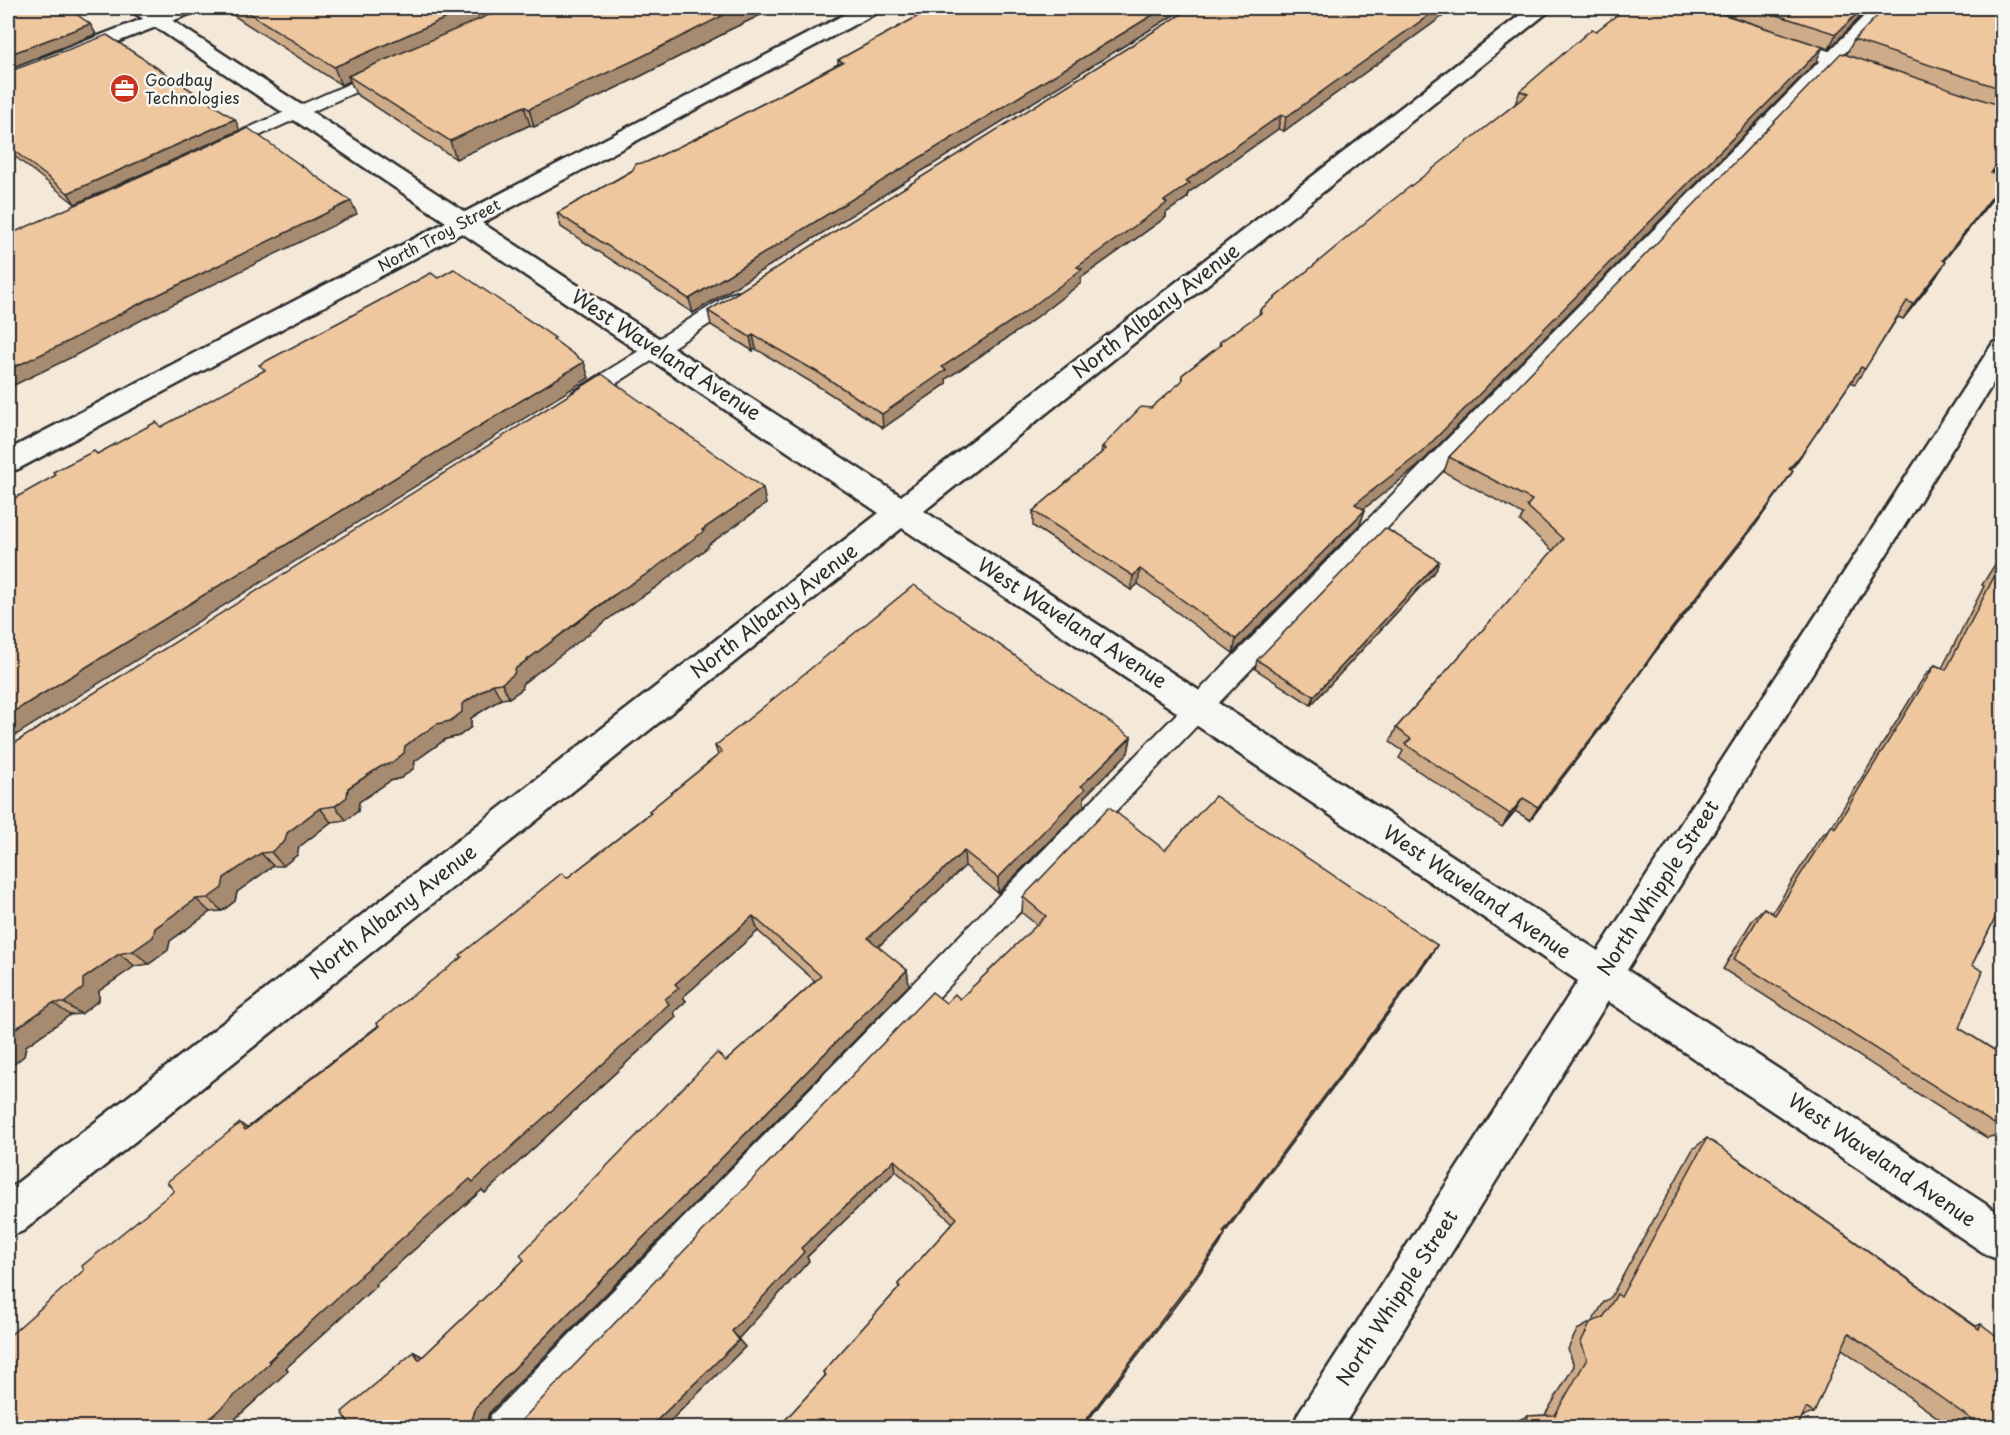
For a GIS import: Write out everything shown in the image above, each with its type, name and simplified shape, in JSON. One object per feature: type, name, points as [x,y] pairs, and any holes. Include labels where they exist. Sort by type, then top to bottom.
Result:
[{"type":"street","points":[[8,78],[149,13],[188,8]]},
{"type":"street","name":"North Troy Street","points":[[8,462],[871,8]]},
{"type":"street","name":"North Albany Avenue","points":[[8,1216],[902,511],[1528,10]]},
{"type":"street","name":"West Waveland Avenue","points":[[149,13],[2002,1240]]},
{"type":"street","points":[[1757,33],[1896,80]]},
{"type":"street","name":"North Whipple Street","points":[[1315,1428],[2002,350]]},
{"type":"lane","points":[[504,1428],[1199,707],[1880,8]]},
{"type":"lane","points":[[201,156],[405,64]]},
{"type":"lane","points":[[561,409],[750,290]]},
{"type":"building","points":[[8,8],[68,8],[90,24],[8,55]]},
{"type":"building","points":[[241,8],[469,8],[334,67]]},
{"type":"building","points":[[505,8],[735,8],[637,59],[529,109],[524,106],[450,141],[348,76]]},
{"type":"building","points":[[933,8],[1164,8],[689,299],[557,213],[632,171],[636,164],[647,162],[697,138],[843,62],[838,60]]},
{"type":"building","points":[[1191,8],[1439,8],[1286,117],[1281,115],[1186,181],[1190,183],[1164,201],[1167,203],[1077,267],[1082,269],[1025,312],[942,367],[946,370],[882,414],[819,373],[753,335],[750,337],[708,311]]},
{"type":"building","points":[[1626,8],[1704,8],[1823,47],[1422,452],[1355,504],[1365,510],[1236,639],[1140,569],[1133,576],[1033,511],[1106,449],[1102,447],[1141,407],[1151,408],[1182,381],[1182,375],[1221,345],[1220,342],[1261,313],[1260,310],[1384,207],[1528,94],[1520,91],[1592,29],[1596,31]]},
{"type":"building","points":[[1755,8],[1863,8],[1836,34]]},
{"type":"building","points":[[1885,8],[2002,8],[2002,89],[1854,40]]},
{"type":"building","points":[[107,35],[235,119],[68,193],[8,146],[8,72]]},
{"type":"building","points":[[1841,53],[2002,106],[2002,158],[1991,173],[2002,177],[2002,184],[1943,260],[1946,262],[1913,304],[1907,301],[1865,369],[1861,367],[1804,451],[1789,469],[1793,471],[1765,510],[1661,642],[1619,702],[1538,807],[1523,798],[1510,814],[1405,744],[1411,739],[1396,728],[1563,539],[1527,506],[1532,500],[1449,457]]},
{"type":"building","points":[[248,128],[351,201],[8,370],[8,235]]},
{"type":"building","points":[[454,269],[555,338],[553,339],[584,362],[8,715],[8,502],[56,475],[53,472],[94,451],[97,454],[156,422],[161,427],[265,370],[259,365],[431,273],[438,278]]},
{"type":"building","points":[[602,374],[763,488],[702,530],[704,531],[650,572],[609,598],[515,669],[514,674],[502,683],[493,684],[462,704],[462,712],[450,721],[437,724],[405,746],[404,753],[391,763],[380,767],[348,788],[347,797],[335,806],[320,808],[287,833],[285,841],[271,852],[261,853],[224,878],[222,888],[208,898],[196,899],[155,928],[153,937],[133,951],[119,954],[83,979],[83,988],[64,1003],[53,1003],[8,1034],[8,747]]},
{"type":"building","points":[[1385,528],[1439,561],[1314,696],[1257,660]]},
{"type":"building","points":[[2002,559],[2002,904],[1972,965],[1983,971],[1959,1028],[2002,1055],[2002,1129],[1734,959],[1764,908],[1775,915],[1832,825],[1835,828],[1935,665],[1946,670]]},
{"type":"building","points":[[914,585],[1131,737],[1081,786],[1085,789],[998,878],[964,851],[868,938],[907,970],[476,1407],[471,1423],[518,1424],[932,992],[946,1003],[955,994],[960,999],[1046,916],[1023,897],[1109,807],[1165,850],[1215,796],[1437,945],[1223,1232],[1225,1234],[1198,1272],[1080,1428],[778,1428],[826,1375],[823,1372],[900,1287],[898,1284],[957,1218],[894,1160],[801,1248],[804,1252],[732,1331],[739,1340],[649,1428],[348,1428],[350,1425],[342,1412],[414,1352],[419,1360],[524,1260],[520,1255],[717,1053],[726,1061],[821,976],[753,916],[675,984],[679,988],[665,999],[669,1004],[473,1182],[470,1179],[360,1275],[199,1428],[8,1428],[8,1337],[84,1270],[82,1266],[174,1191],[167,1182],[240,1123],[245,1130],[379,1026],[377,1023],[462,957],[460,955],[562,873],[567,878],[651,813],[649,811],[722,752],[715,746]]},
{"type":"building","points":[[1707,1138],[1979,1329],[1981,1324],[2002,1340],[2002,1428],[1969,1428],[1971,1419],[1849,1333],[1814,1413],[1806,1408],[1797,1428],[1530,1428],[1527,1416],[1555,1415],[1587,1359],[1581,1342],[1591,1322],[1603,1318],[1617,1294],[1621,1297]]},
{"type":"place","name":"Goodbay Technologies","points":[[124,89]]}]
